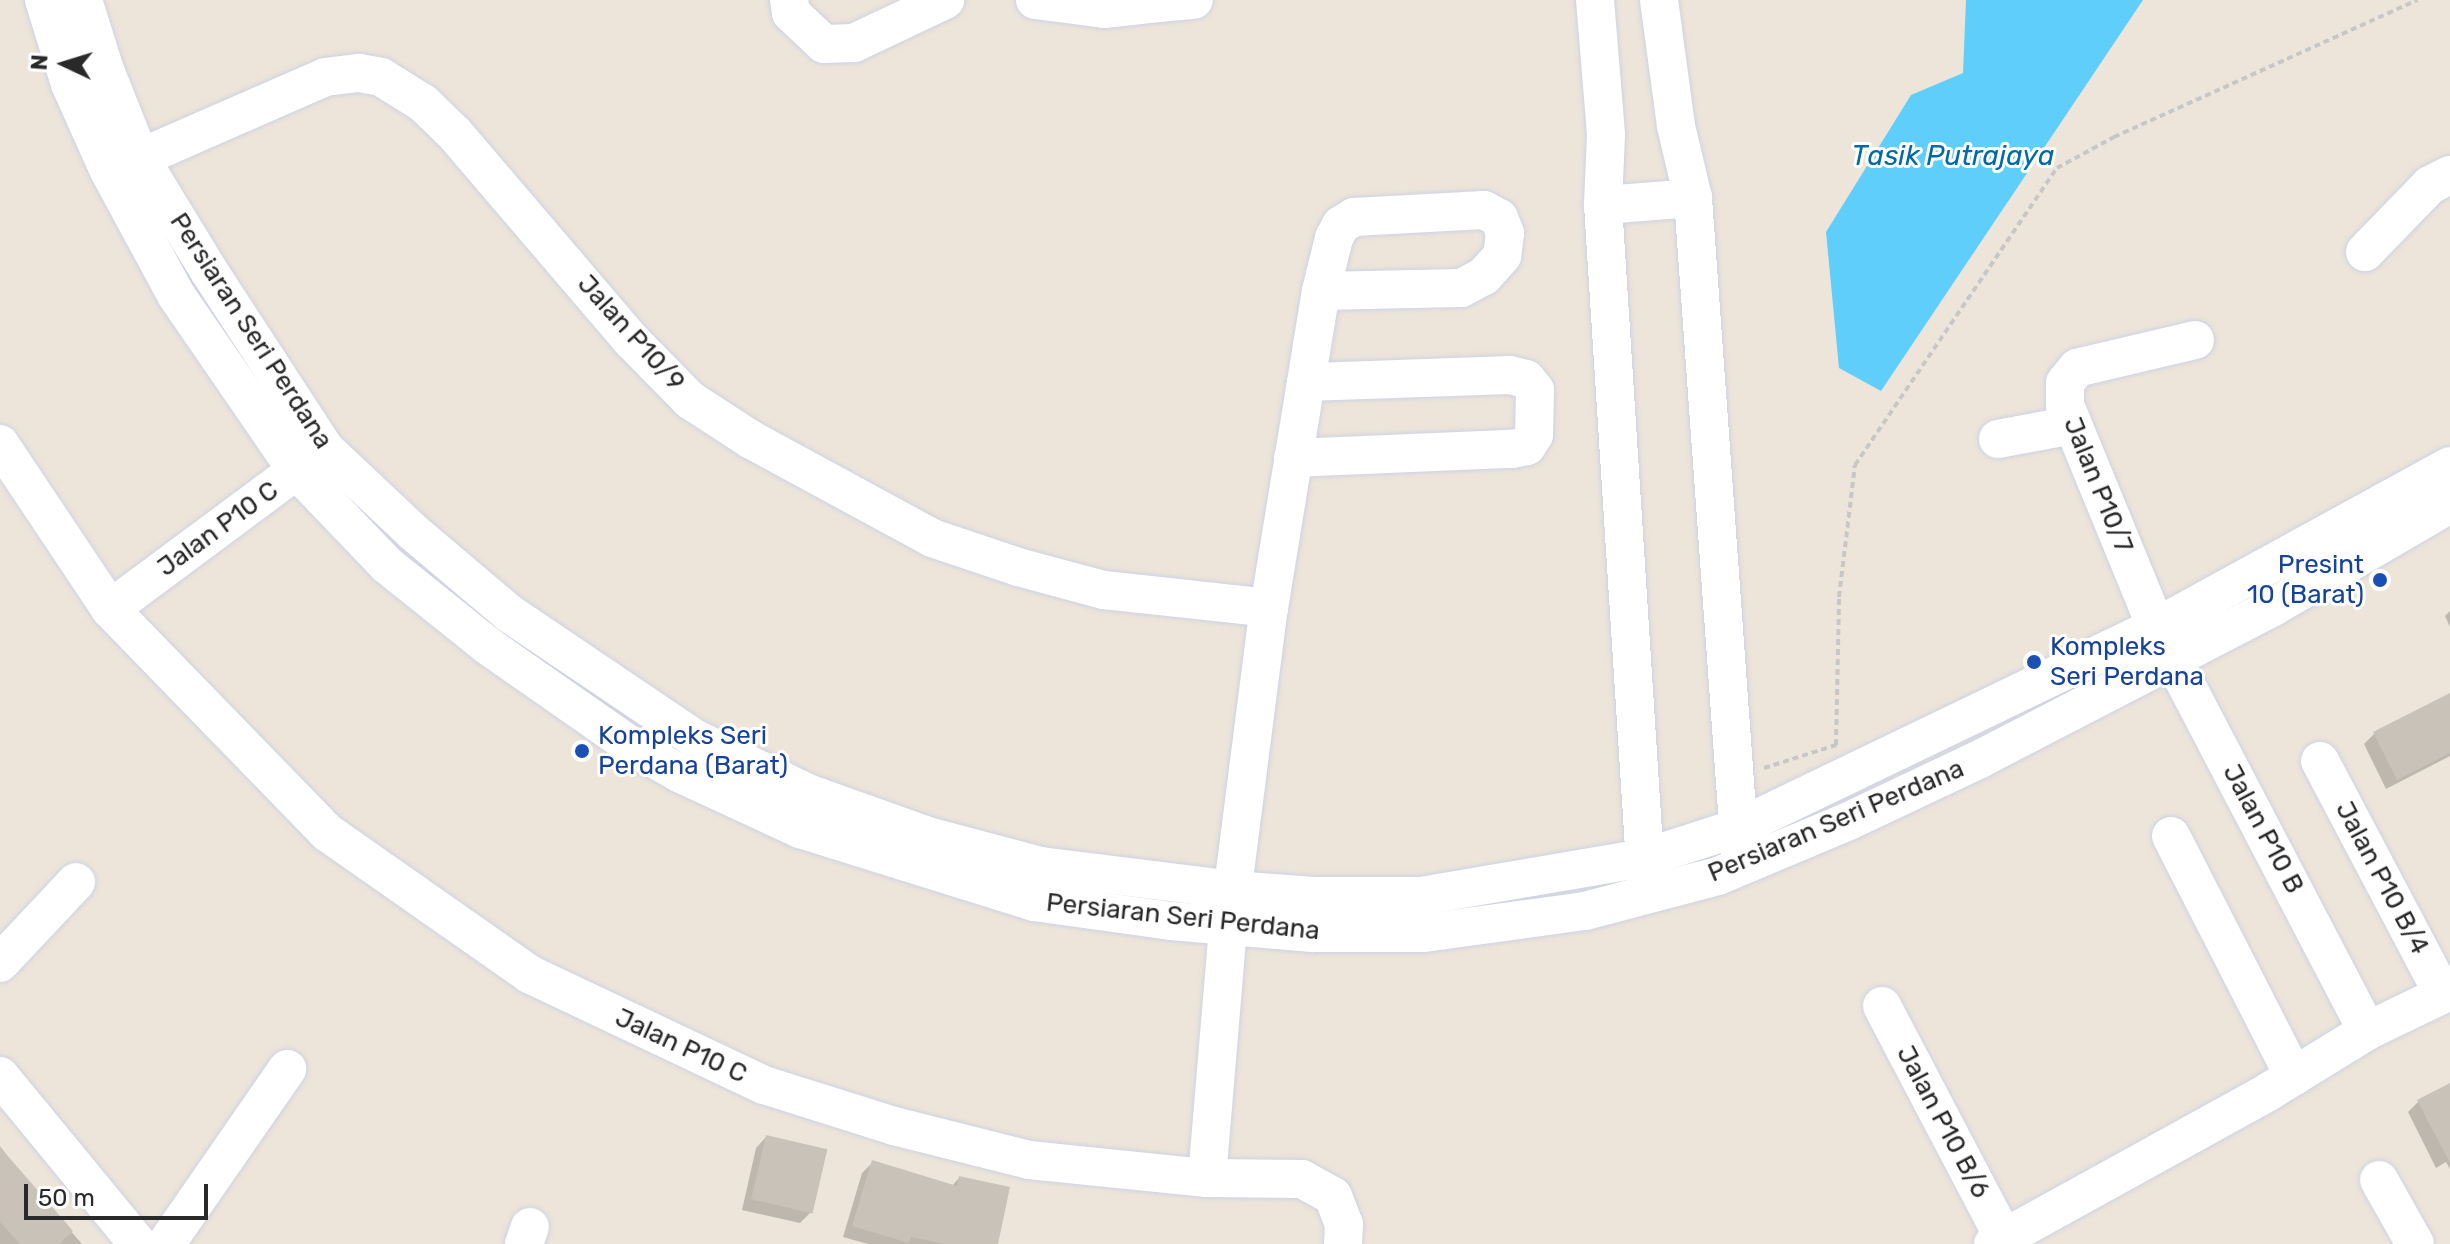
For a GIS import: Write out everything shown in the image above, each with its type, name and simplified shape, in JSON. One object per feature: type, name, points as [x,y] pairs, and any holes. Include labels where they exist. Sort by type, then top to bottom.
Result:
[{"type":"street","name":"Persiaran Seri Perdana","points":[[44,0],[70,84],[109,171],[176,295],[311,460],[387,565],[488,646],[633,747],[681,774],[800,829],[1034,902],[1230,908],[1312,933],[1424,933],[1585,911],[1740,827],[2165,643],[2450,504]]},
{"type":"street","name":"Persiaran Seri Perdana","points":[[83,0],[105,70],[140,158],[311,460]]},
{"type":"street","points":[[789,0],[791,13],[824,44],[854,43],[945,0]]},
{"type":"street","points":[[1035,0],[1104,9],[1170,1]]},
{"type":"street","points":[[1595,0],[1606,135],[1603,205],[1645,876]]},
{"type":"street","points":[[1659,0],[1676,126],[1693,198],[1741,867]]},
{"type":"street","name":"Jalan P10/9","points":[[140,158],[325,77],[359,73],[381,77],[423,103],[455,134],[632,341],[690,400],[750,439],[932,538],[1018,567],[1104,590],[1269,608]]},
{"type":"street","points":[[2365,252],[2430,185],[2450,175]]},
{"type":"street","points":[[1603,205],[1693,198]]},
{"type":"street","points":[[1207,1178],[1230,908],[1269,608],[1321,291]]},
{"type":"street","name":"Jalan P10/7","points":[[2165,643],[2073,425],[2064,394],[2065,383],[2077,368],[2195,340]]},
{"type":"street","points":[[1293,458],[1512,449],[1527,446],[1534,435],[1535,390],[1526,379],[1510,375],[1306,382]]},
{"type":"street","points":[[1998,439],[2073,425]]},
{"type":"street","name":"Jalan P10 C","points":[[0,444],[110,609],[328,833],[529,974],[764,1085],[894,1126],[1029,1160],[1207,1178],[1302,1179],[1333,1196],[1340,1208],[1343,1244]]},
{"type":"street","name":"Jalan P10 C","points":[[110,609],[311,460]]},
{"type":"street","name":"Persiaran Seri Perdana","points":[[1645,876],[1741,867],[1851,820],[1980,759],[2450,466]]},
{"type":"street","name":"Jalan P10 B","points":[[2165,643],[2367,1031]]},
{"type":"street","name":"Jalan P10 B/4","points":[[2320,761],[2446,992]]},
{"type":"street","points":[[2171,836],[2294,1076]]},
{"type":"street","points":[[0,963],[76,882]]},
{"type":"street","points":[[1999,1241],[2294,1076],[2367,1031],[2446,992]]},
{"type":"street","name":"Jalan P10 B/6","points":[[1882,1006],[1999,1241]]},
{"type":"street","points":[[166,1244],[287,1069]]},
{"type":"street","points":[[0,1076],[138,1244]]},
{"type":"street","points":[[2379,1180],[2415,1244]]},
{"type":"path","points":[[1735,766],[1771,768],[1836,745],[1839,597],[1855,465],[2057,168],[2114,137],[2417,0]]},
{"type":"water","name":"Tasik Putrajaya","points":[[1966,0],[2143,0],[1881,391],[1839,368],[1826,232],[1911,95],[1963,73]]},
{"type":"building","points":[[2450,693],[2450,753],[2397,780],[2373,732]]},
{"type":"building","points":[[2450,1083],[2450,1163],[2417,1100]]},
{"type":"building","points":[[766,1135],[827,1149],[813,1213],[751,1199]]},
{"type":"building","points":[[0,1147],[73,1231],[59,1244],[20,1244],[0,1222]]},
{"type":"building","points":[[872,1160],[957,1186],[959,1176],[1010,1187],[998,1244],[945,1244],[911,1237],[909,1243],[852,1226]]},
{"type":"place","name":"Presint 10 (Barat)","points":[[2380,580]]},
{"type":"place","name":"Kompleks Seri Perdana","points":[[2034,662]]},
{"type":"place","name":"Kompleks Seri Perdana (Barat)","points":[[582,751]]}]
